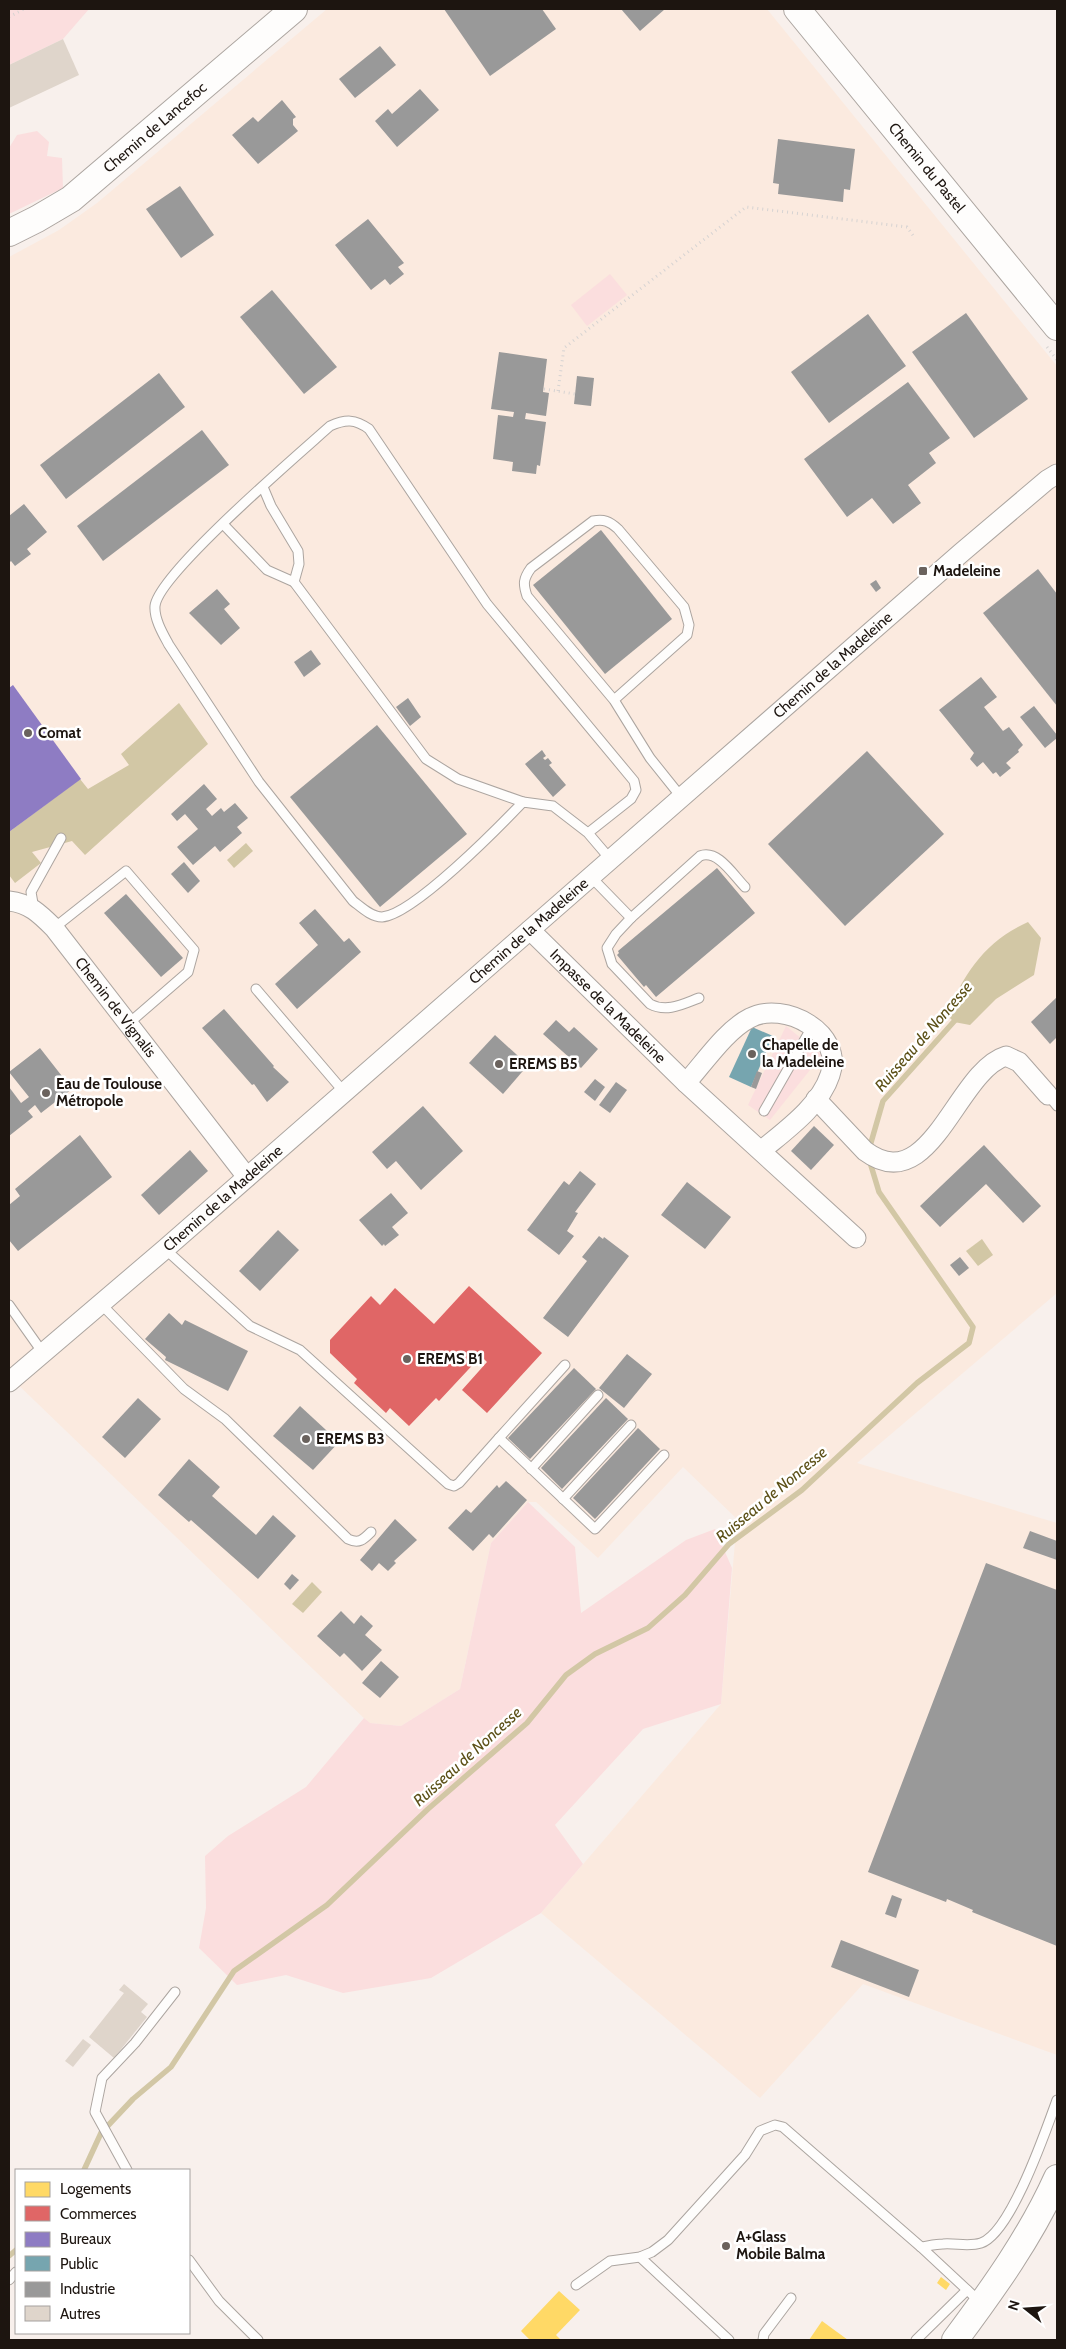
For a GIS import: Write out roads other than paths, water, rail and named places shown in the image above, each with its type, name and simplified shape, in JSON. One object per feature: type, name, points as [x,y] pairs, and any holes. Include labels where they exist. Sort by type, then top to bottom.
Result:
[{"type":"street","name":"Chemin de Lancefoc","points":[[9,233],[71,199],[294,9]]},
{"type":"street","name":"Chemin du Pastel","points":[[798,9],[1057,327]]},
{"type":"street","name":"Chemin de la Madeleine","points":[[9,1382],[165,1250],[1054,474]]},
{"type":"street","name":"Chemin de Vignalis","points":[[9,901],[20,902],[34,909],[54,928],[247,1178]]},
{"type":"street","name":"Impasse de la Madeleine","points":[[530,930],[686,1083],[762,1150],[856,1238]]},
{"type":"street","points":[[686,1083],[739,1025],[749,1018],[759,1014],[779,1013],[812,1027],[821,1035],[832,1053],[831,1072],[828,1082],[816,1099],[792,1125],[762,1150]]},
{"type":"street","points":[[816,1099],[865,1151],[873,1157],[892,1162],[916,1156],[926,1147],[964,1096],[999,1058],[1006,1056],[1019,1062],[1053,1101]]},
{"type":"street","points":[[955,2340],[974,2297],[1005,2270],[1032,2226],[1057,2178]]},
{"type":"lane","points":[[523,802],[480,846],[407,907],[392,915],[380,917],[365,911],[353,901],[259,782],[202,698],[159,627],[155,605],[164,585],[223,524],[330,426],[343,420],[357,420],[369,429],[487,604],[634,781],[636,790],[631,799],[588,833]]},
{"type":"lane","points":[[262,487],[298,551],[298,564],[294,582]]},
{"type":"lane","points":[[614,700],[687,636],[689,626],[684,607],[618,529],[602,519],[593,521],[530,568],[524,577],[523,585],[527,596],[614,700],[650,758],[682,798]]},
{"type":"lane","points":[[223,524],[267,570],[294,582],[426,759],[458,779],[523,802],[554,806],[588,833],[611,860]]},
{"type":"lane","points":[[34,909],[31,892],[61,838]]},
{"type":"lane","points":[[699,998],[674,1007],[657,1008],[650,1004],[612,964],[607,948],[616,934],[631,918],[700,856],[706,854],[717,857],[745,887]]},
{"type":"lane","points":[[54,928],[126,872],[194,950],[188,972],[128,1024]]},
{"type":"lane","points":[[591,877],[631,918]]},
{"type":"lane","points":[[256,989],[344,1092]]},
{"type":"lane","points":[[764,1111],[812,1027]]},
{"type":"lane","points":[[165,1250],[250,1326],[300,1350],[448,1484],[454,1486],[459,1483],[565,1365]]},
{"type":"lane","points":[[101,1304],[184,1389],[225,1419],[348,1539],[355,1542],[362,1541],[371,1532]]},
{"type":"lane","points":[[9,1305],[43,1352]]},
{"type":"lane","points":[[531,1469],[598,1395]]},
{"type":"lane","points":[[563,1499],[631,1425]]},
{"type":"lane","points":[[498,1438],[595,1529],[664,1455]]},
{"type":"lane","points":[[123,2168],[95,2112],[102,2078],[135,2043],[175,1992]]},
{"type":"lane","points":[[921,2247],[944,2244],[972,2245],[983,2242],[994,2234],[1004,2220],[1035,2161],[1057,2100]]},
{"type":"lane","points":[[576,2285],[610,2261],[640,2257],[652,2252],[668,2240],[745,2156],[760,2131],[775,2125],[783,2127],[921,2247],[974,2297],[916,2340]]},
{"type":"lane","points":[[640,2257],[729,2340]]},
{"type":"lane","points":[[190,2261],[219,2301],[258,2340]]},
{"type":"lane","points":[[763,2340],[764,2334],[791,2298]]},
{"type":"waterway","name":"Ruisseau de Noncesse","points":[[870,1146],[883,1101],[958,1017]]},
{"type":"waterway","name":"Ruisseau de Noncesse","points":[[84,2169],[101,2133],[133,2099],[171,2067],[234,1971],[327,1905],[428,1809],[527,1723],[566,1675],[595,1654],[648,1628],[685,1595],[729,1544],[802,1490],[917,1383],[969,1343],[973,1327],[879,1192],[869,1159]]},
{"type":"waterway","name":"Ruisseau de Noncesse","points":[[9,2256],[15,2251]]},
{"type":"place","name":"Madeleine","points":[[923,571]]},
{"type":"place","name":"Comat","points":[[28,733]]},
{"type":"place","name":"Chapelle de la Madeleine","points":[[752,1054]]},
{"type":"place","name":"EREMS B5","points":[[499,1064]]},
{"type":"place","name":"Eau de Toulouse Métropole","points":[[46,1093]]},
{"type":"place","name":"EREMS B1","points":[[407,1359]]},
{"type":"place","name":"EREMS B3","points":[[306,1439]]},
{"type":"place","name":"A+Glass Mobile Balma","points":[[726,2246]]}]
